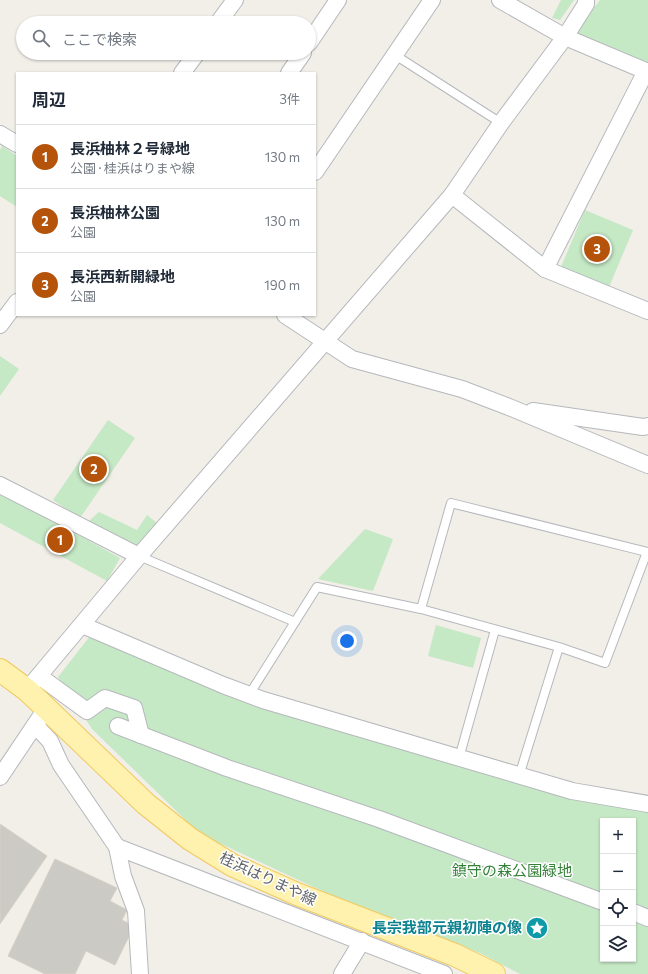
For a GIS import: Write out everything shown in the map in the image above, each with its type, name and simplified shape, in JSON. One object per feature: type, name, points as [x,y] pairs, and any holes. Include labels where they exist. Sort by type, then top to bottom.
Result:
[{"type":"main road","name":"桂浜はりまや線","points":[[0,670],[33,683],[41,717],[190,839],[232,865],[297,894],[455,956],[494,974]]},
{"type":"street","points":[[223,16],[235,0]]},
{"type":"street","points":[[316,33],[338,0]]},
{"type":"street","points":[[316,171],[432,0]]},
{"type":"street","points":[[500,0],[565,37],[647,72],[545,269]]},
{"type":"street","points":[[141,735],[134,708],[105,698],[87,711],[33,683],[139,556],[452,195],[501,123],[565,37],[586,4],[586,0]]},
{"type":"street","points":[[183,72],[192,60]]},
{"type":"street","points":[[290,72],[297,60]]},
{"type":"street","points":[[0,134],[16,143]]},
{"type":"street","points":[[452,195],[545,269],[648,311]]},
{"type":"street","points":[[0,326],[16,303]]},
{"type":"street","points":[[286,316],[352,359],[462,388],[648,465]]},
{"type":"street","points":[[509,407],[643,427],[648,426]]},
{"type":"street","points":[[0,485],[139,556]]},
{"type":"street","points":[[82,625],[249,695],[572,791],[648,804]]},
{"type":"street","points":[[0,777],[41,717]]},
{"type":"street","points":[[41,717],[61,765],[117,847],[122,876],[136,911],[140,974]]},
{"type":"street","points":[[118,726],[227,768],[379,819],[600,901]]},
{"type":"street","points":[[117,847],[444,974],[455,956]]},
{"type":"street","points":[[636,913],[648,918]]},
{"type":"street","points":[[342,974],[362,941]]},
{"type":"lane","points":[[394,55],[501,123]]},
{"type":"lane","points":[[249,695],[317,587],[421,609],[559,648],[605,663],[647,552],[451,503],[421,609]]},
{"type":"lane","points":[[139,556],[295,622]]},
{"type":"lane","points":[[459,758],[495,630]]},
{"type":"lane","points":[[519,776],[559,648]]},
{"type":"green space","points":[[561,0],[574,0],[560,20],[552,18]]},
{"type":"green space","points":[[600,0],[648,0],[648,64],[575,33]]},
{"type":"green space","points":[[2,146],[16,155],[16,206],[0,196],[0,150]]},
{"type":"green space","points":[[585,210],[633,230],[609,287],[561,267]]},
{"type":"green space","points":[[0,356],[19,369],[0,396]]},
{"type":"green space","points":[[108,420],[135,438],[80,518],[53,500]]},
{"type":"green space","points":[[0,492],[120,558],[107,581],[0,523]]},
{"type":"green space","points":[[99,512],[137,530],[147,515],[157,523],[139,546],[89,521]]},
{"type":"green space","points":[[365,529],[393,539],[373,591],[318,579]]},
{"type":"green space","points":[[436,625],[481,638],[473,668],[428,656]]},
{"type":"green space","name":"鎮守の森公園緑地","points":[[94,631],[248,701],[648,810],[648,974],[520,974],[480,953],[350,904],[200,834],[92,729],[58,677]]},
{"type":"building","points":[[0,824],[47,856],[0,924]]},
{"type":"building","points":[[55,859],[117,888],[110,901],[127,910],[122,920],[134,926],[115,965],[86,951],[75,974],[45,974],[8,956]]},
{"type":"place","name":"長浜西新開緑地","points":[[597,249]]},
{"type":"place","name":"長浜柚林公園","points":[[94,469]]},
{"type":"place","name":"長浜柚林２号緑地","points":[[60,540]]},
{"type":"place","name":"長宗我部元親初陣の像","points":[[537,928]]}]
